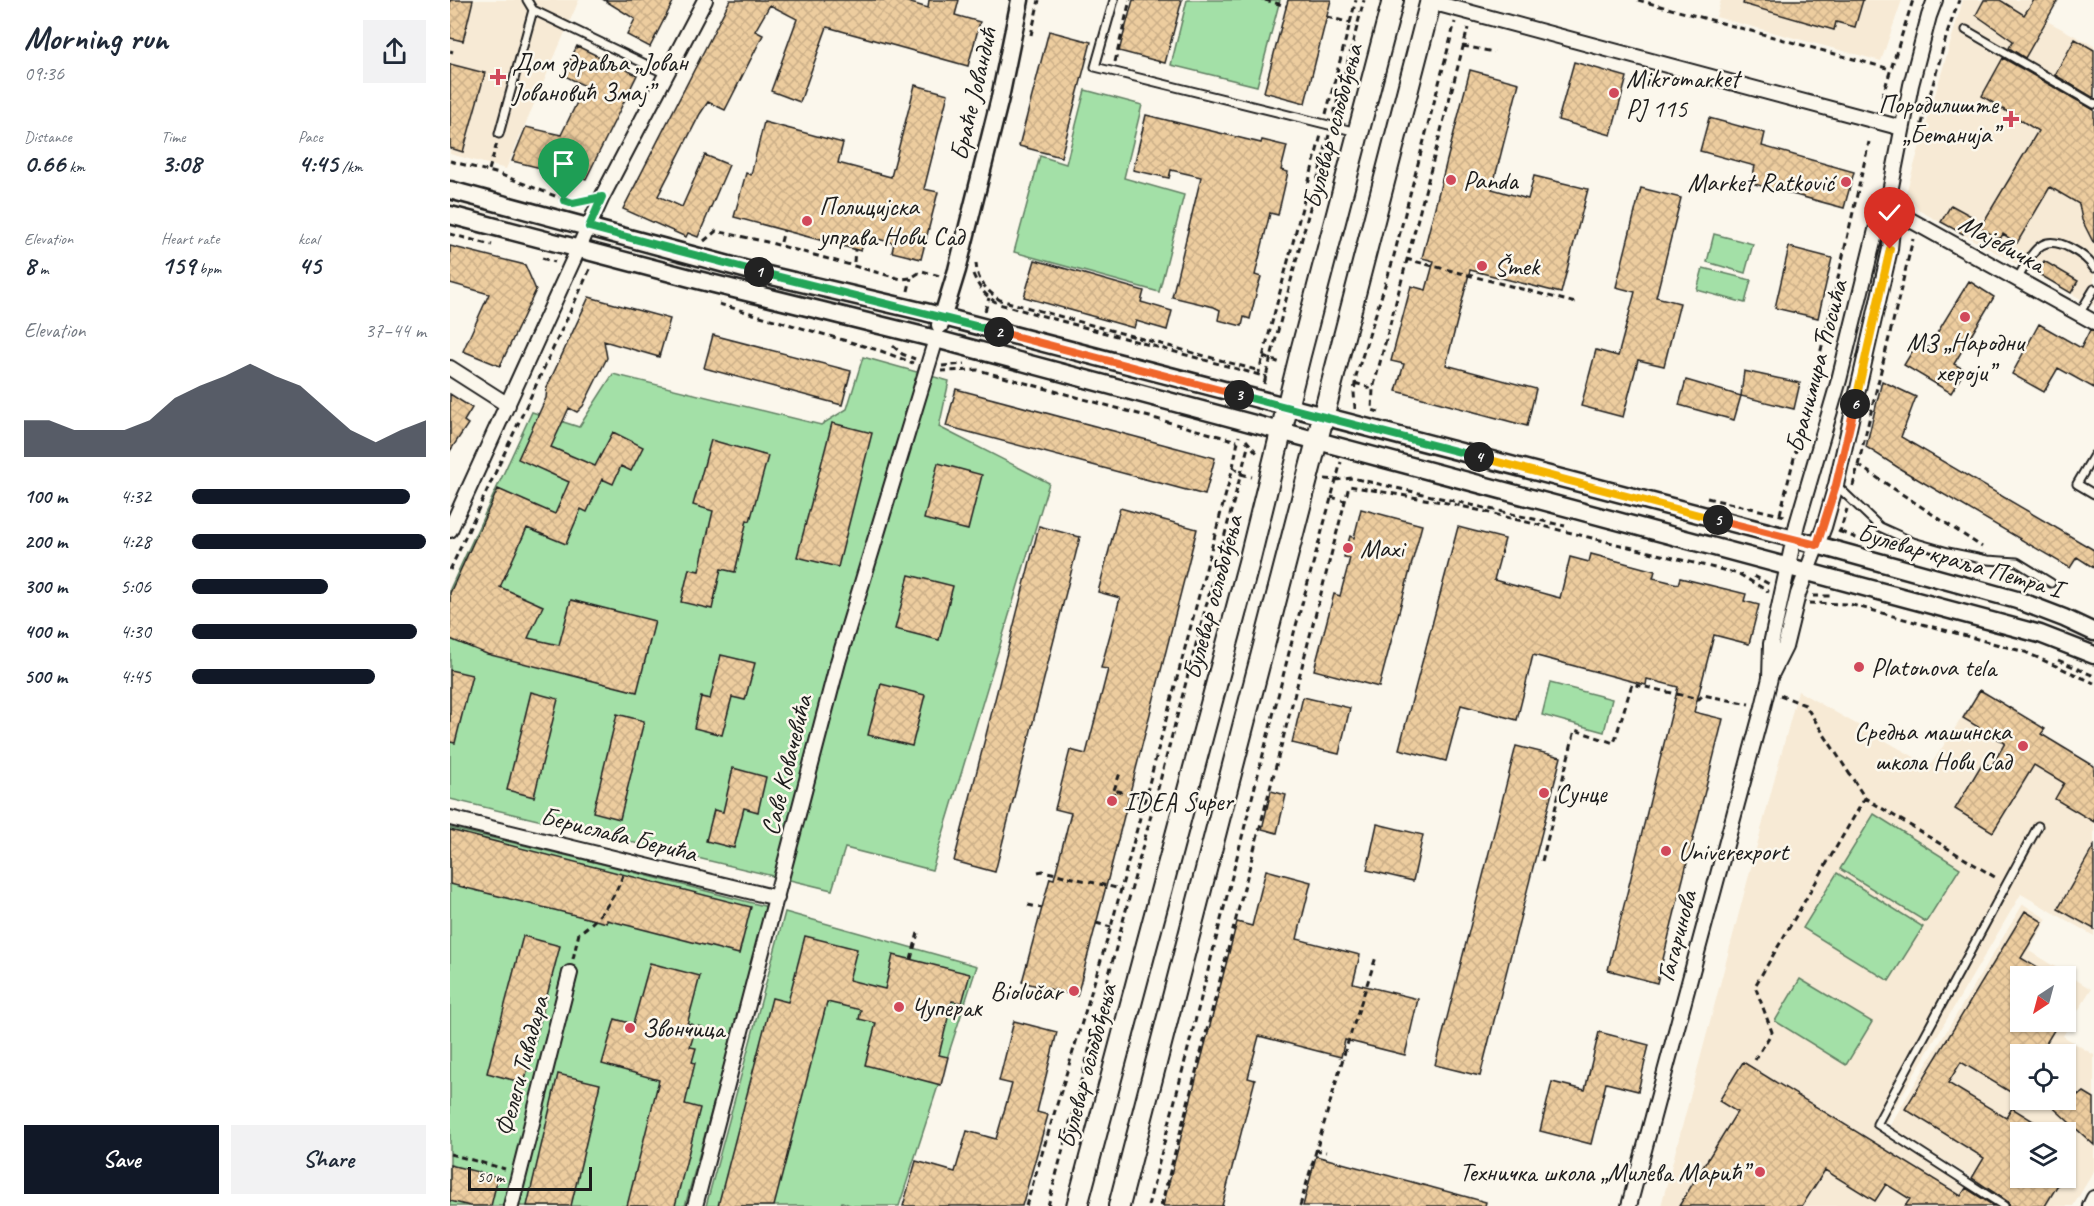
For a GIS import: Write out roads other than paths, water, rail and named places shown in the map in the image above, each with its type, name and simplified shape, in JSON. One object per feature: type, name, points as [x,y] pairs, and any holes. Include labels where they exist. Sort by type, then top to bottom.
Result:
[{"type":"main road","name":"Булевар ослобођења","points":[[1077,1206],[1249,562],[1393,0]]},
{"type":"main road","points":[[1119,1206],[1431,1]]},
{"type":"street","points":[[450,530],[602,197],[705,0]]},
{"type":"street","name":"Браће Јовандић","points":[[936,339],[962,248],[1001,90],[1020,0]]},
{"type":"street","name":"Бранимира Ћосића","points":[[1794,539],[1839,380],[1877,226],[1887,207],[1914,73],[1935,0]]},
{"type":"street","points":[[1431,1],[1902,128]]},
{"type":"street","name":"Булевар краља Петра I","points":[[450,190],[689,254],[943,317],[1817,545],[2017,600],[2094,631]]},
{"type":"street","name":"Бранимира Ћосића","points":[[1817,545],[1836,485],[1890,249],[1892,229],[1887,207]]},
{"type":"street","name":"Мајевичка","points":[[1887,207],[2094,322]]},
{"type":"street","name":"Булевар краља Петра I","points":[[450,215],[709,283],[936,339],[2040,634],[2094,656]]},
{"type":"street","name":"Саве Ковачевића","points":[[695,1206],[838,662],[936,339]]},
{"type":"street","points":[[450,368],[508,405]]},
{"type":"street","name":"Гагаринова","points":[[1629,1206],[1763,707],[1768,685],[1771,644],[1794,539]]},
{"type":"street","name":"Гагаринова","points":[[1768,685],[1785,647],[1798,598],[1817,545]]},
{"type":"street","name":"Берислава Берића","points":[[450,818],[777,898]]},
{"type":"street","name":"Фелеги Тивадара","points":[[511,1206],[570,972]]},
{"type":"street","points":[[2090,1206],[2094,1198]]},
{"type":"lane","points":[[527,0],[533,10],[666,74]]},
{"type":"lane","points":[[1114,0],[1095,67],[1358,132]]},
{"type":"lane","points":[[499,134],[533,10]]},
{"type":"lane","points":[[1966,30],[2094,104]]},
{"type":"lane","points":[[2017,279],[2035,251],[2043,243],[2055,243],[2074,249],[2094,268]]},
{"type":"lane","points":[[2079,314],[2094,289]]},
{"type":"lane","points":[[2094,455],[2078,484],[2094,494]]},
{"type":"lane","points":[[1836,485],[1880,527],[1913,542],[1948,552],[2017,562],[2051,583]]},
{"type":"lane","points":[[2004,1206],[1877,1124],[2038,826]]},
{"type":"place","name":"Дом здравља „Јован Јовановић Змај”","points":[[498,77]]},
{"type":"place","name":"Mikromarket PJ 115","points":[[1614,93]]},
{"type":"place","name":"Породилиште „Бетанија”","points":[[2011,119]]},
{"type":"place","name":"Panda","points":[[1451,180]]},
{"type":"place","name":"Market Ratković","points":[[1846,182]]},
{"type":"place","name":"Полицијска управа Нови Сад","points":[[807,221]]},
{"type":"place","name":"Šmek","points":[[1482,266]]},
{"type":"place","name":"МЗ „Народни хероји”","points":[[1965,317]]},
{"type":"place","name":"Maxi","points":[[1348,548]]},
{"type":"place","name":"Platonova tela","points":[[1859,667]]},
{"type":"place","name":"Средња машинска школа Нови Сад","points":[[2023,746]]},
{"type":"place","name":"Сунце","points":[[1544,793]]},
{"type":"place","name":"IDEA Super","points":[[1112,801]]},
{"type":"place","name":"Univerexport","points":[[1666,851]]},
{"type":"place","name":"Biolučar","points":[[1074,991]]},
{"type":"place","name":"Чуперак","points":[[899,1007]]},
{"type":"place","name":"Звончица","points":[[630,1028]]},
{"type":"place","name":"Техничка школа „Милева Марић”","points":[[1760,1172]]}]
